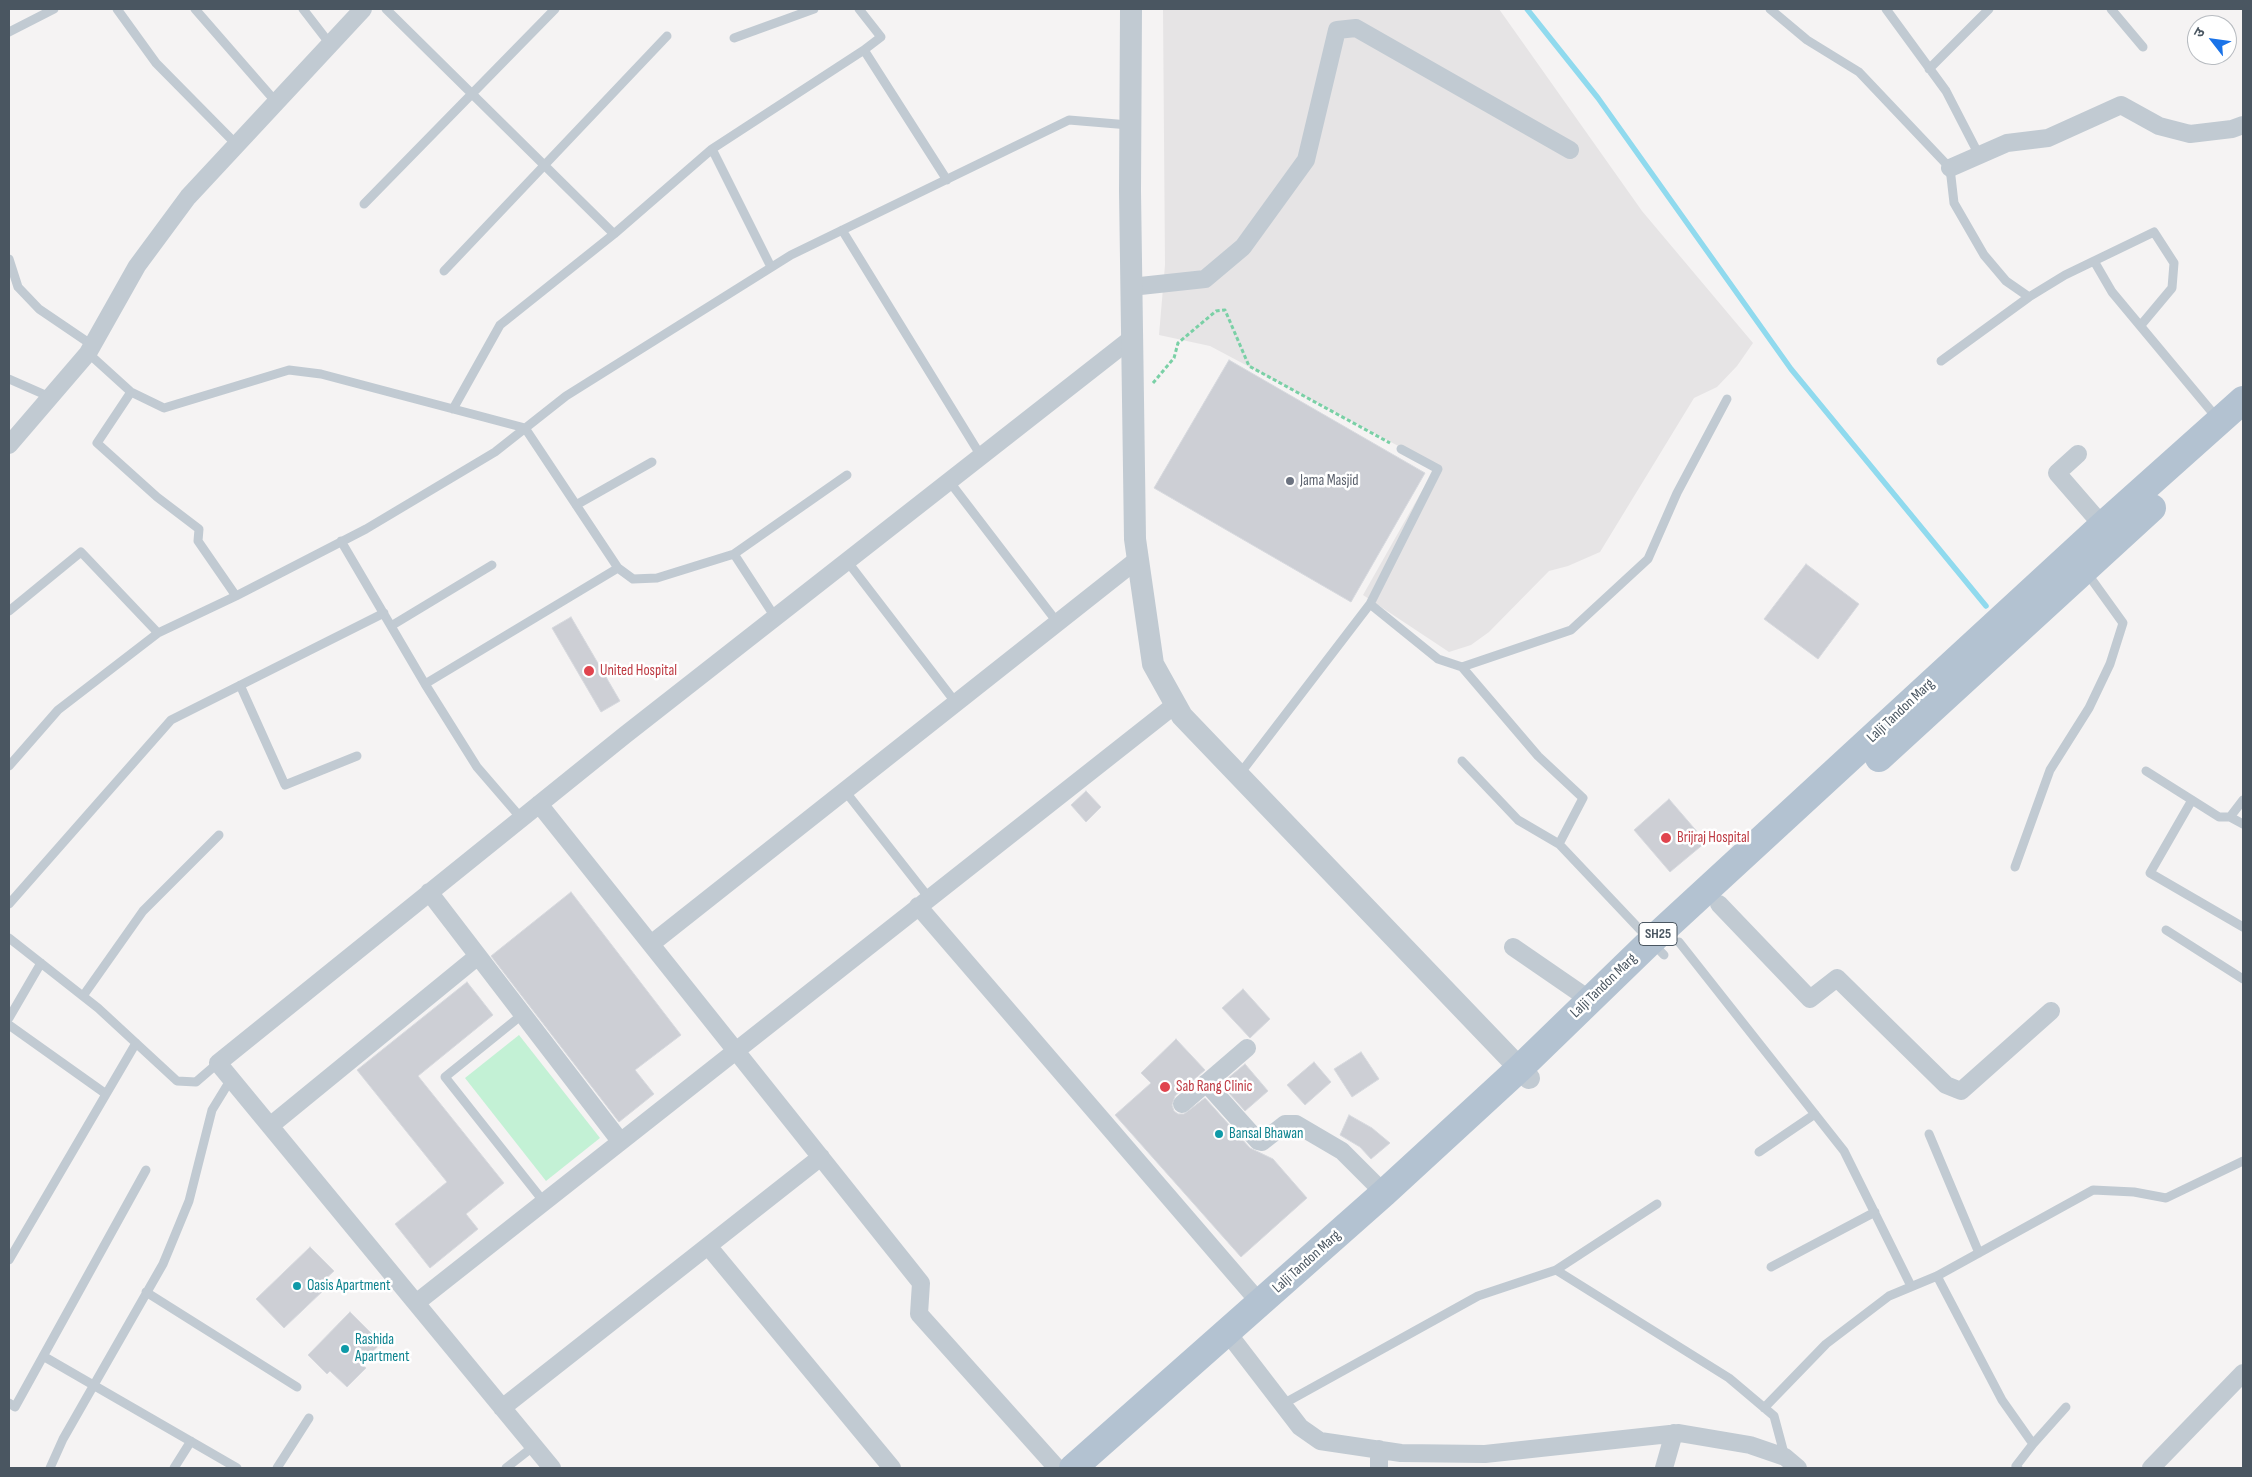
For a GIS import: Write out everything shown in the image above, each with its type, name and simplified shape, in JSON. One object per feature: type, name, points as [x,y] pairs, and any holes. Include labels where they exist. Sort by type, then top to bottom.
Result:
[{"type":"main road","name":"Lalji Tandon Marg","points":[[1092,1468],[1231,1337],[1260,1303],[1384,1193],[1525,1073],[2109,533],[2238,411]]},
{"type":"main road","name":"Lalji Tandon Marg","points":[[1074,1468],[1425,1174],[1525,1073],[1590,1000],[1719,904],[1862,761],[2084,570],[2109,533]]},
{"type":"street","points":[[9,445],[90,349],[137,266],[188,197],[363,9]]},
{"type":"street","points":[[1131,9],[1131,287],[1135,539],[1153,664],[1182,716],[1525,1073]]},
{"type":"street","points":[[1131,287],[1205,280],[1243,248],[1306,160],[1337,30],[1356,28],[1570,150]]},
{"type":"street","points":[[1950,168],[2007,143],[2048,138],[2121,105],[2159,126],[2190,134],[2232,129],[2243,125]]},
{"type":"street","points":[[552,1468],[218,1063],[521,818],[1132,338]]},
{"type":"street","points":[[2078,454],[2057,473],[2109,533]]},
{"type":"street","points":[[651,944],[1138,559]]},
{"type":"street","points":[[416,1303],[1176,704]]},
{"type":"street","points":[[539,804],[921,1284],[919,1314],[1057,1468]]},
{"type":"street","points":[[429,892],[620,1141]]},
{"type":"street","points":[[924,902],[1260,1303]]},
{"type":"street","points":[[1719,904],[1810,999],[1837,978],[1946,1085],[1961,1091],[2051,1011]]},
{"type":"street","points":[[1513,947],[1590,1000]]},
{"type":"street","points":[[270,1126],[478,956]]},
{"type":"street","points":[[1182,1104],[1247,1048]]},
{"type":"street","points":[[1206,1083],[1258,1142],[1262,1142],[1284,1124],[1296,1124],[1342,1151],[1384,1193]]},
{"type":"street","points":[[502,1408],[821,1157]]},
{"type":"street","points":[[708,1246],[892,1468]]},
{"type":"street","points":[[1231,1337],[1300,1427],[1320,1441],[1401,1453],[1485,1454],[1674,1433],[1750,1445],[1792,1462]]},
{"type":"street","points":[[2151,1468],[2243,1373]]},
{"type":"street","points":[[1664,1468],[1674,1433]]},
{"type":"street","points":[[1379,1449],[1379,1468]]},
{"type":"lane","points":[[9,32],[54,9]]},
{"type":"lane","points":[[117,9],[156,63],[236,144]]},
{"type":"lane","points":[[195,9],[276,102]]},
{"type":"lane","points":[[303,9],[330,44]]},
{"type":"lane","points":[[386,9],[614,234]]},
{"type":"lane","points":[[364,204],[555,9]]},
{"type":"lane","points":[[734,38],[814,9]]},
{"type":"lane","points":[[453,409],[500,325],[614,234],[712,149],[881,37],[859,9]]},
{"type":"lane","points":[[1770,9],[1807,40],[1859,72],[1950,168],[1954,203],[1984,255],[2006,281],[2029,297]]},
{"type":"lane","points":[[1886,9],[1946,91],[1979,155]]},
{"type":"lane","points":[[1929,68],[1989,9]]},
{"type":"lane","points":[[2111,9],[2142,47]]},
{"type":"lane","points":[[444,271],[667,36]]},
{"type":"lane","points":[[864,50],[947,180]]},
{"type":"lane","points":[[9,766],[58,710],[158,633],[342,542],[495,452],[566,396],[791,255],[1069,120],[1130,125]]},
{"type":"lane","points":[[712,149],[772,267]]},
{"type":"lane","points":[[842,230],[981,456]]},
{"type":"lane","points":[[1941,361],[2029,297],[2065,275],[2154,232],[2174,263],[2172,288],[2141,325]]},
{"type":"lane","points":[[9,259],[18,287],[39,309],[90,349],[131,392],[164,408],[289,370],[321,374],[525,428],[618,568],[633,579],[657,578],[734,554],[848,476]]},
{"type":"lane","points":[[2094,261],[2112,292],[2141,325],[2238,411]]},
{"type":"lane","points":[[9,379],[50,397]]},
{"type":"lane","points":[[131,392],[97,443],[157,497],[199,529],[198,541],[236,596]]},
{"type":"lane","points":[[1462,667],[1572,630],[1648,559],[1677,494],[1727,399]]},
{"type":"lane","points":[[1239,775],[1370,604],[1438,469],[1400,449]]},
{"type":"lane","points":[[576,505],[652,462]]},
{"type":"lane","points":[[949,481],[1057,622]]},
{"type":"lane","points":[[342,542],[477,767],[521,818]]},
{"type":"lane","points":[[9,611],[81,552],[158,633]]},
{"type":"lane","points":[[734,554],[775,617]]},
{"type":"lane","points":[[847,561],[956,703]]},
{"type":"lane","points":[[391,626],[492,565]]},
{"type":"lane","points":[[426,684],[618,568]]},
{"type":"lane","points":[[2015,866],[2050,770],[2093,699],[2110,664],[2123,623],[2084,570]]},
{"type":"lane","points":[[1370,604],[1438,659],[1462,667],[1538,756],[1583,798],[1559,844]]},
{"type":"lane","points":[[9,904],[171,720],[384,613]]},
{"type":"lane","points":[[240,685],[285,785],[357,756]]},
{"type":"lane","points":[[1462,761],[1518,820],[1559,844],[1664,946],[1815,1114],[1844,1151],[1911,1286]]},
{"type":"lane","points":[[2146,771],[2219,818],[2230,817],[2243,824]]},
{"type":"lane","points":[[845,791],[924,902]]},
{"type":"lane","points":[[2192,800],[2150,873],[2243,927]]},
{"type":"lane","points":[[2230,817],[2243,800]]},
{"type":"lane","points":[[83,996],[143,911],[219,835]]},
{"type":"lane","points":[[2166,930],[2243,979]]},
{"type":"lane","points":[[9,938],[83,996],[177,1081],[196,1082],[218,1063]]},
{"type":"lane","points":[[9,1018],[41,963]]},
{"type":"lane","points":[[523,1014],[444,1077],[544,1202]]},
{"type":"lane","points":[[9,1025],[106,1094]]},
{"type":"lane","points":[[9,1260],[136,1043]]},
{"type":"lane","points":[[50,1468],[63,1439],[162,1264],[189,1201],[212,1110],[232,1079]]},
{"type":"lane","points":[[1758,1152],[1815,1114]]},
{"type":"lane","points":[[1929,1134],[1979,1253]]},
{"type":"lane","points":[[1764,1408],[1826,1344],[1889,1296],[1937,1276],[2093,1190],[2134,1192],[2166,1198],[2243,1161]]},
{"type":"lane","points":[[9,1403],[15,1407],[146,1170]]},
{"type":"lane","points":[[1283,1404],[1478,1296],[1556,1270],[1657,1204]]},
{"type":"lane","points":[[1771,1267],[1875,1212]]},
{"type":"lane","points":[[1556,1270],[1729,1378],[1774,1416],[1792,1462]]},
{"type":"lane","points":[[1937,1276],[2002,1400],[2033,1444]]},
{"type":"lane","points":[[146,1292],[297,1388]]},
{"type":"lane","points":[[43,1356],[237,1468]]},
{"type":"lane","points":[[2018,1468],[2016,1466],[2033,1444],[2066,1407]]},
{"type":"lane","points":[[276,1468],[309,1418]]},
{"type":"lane","points":[[174,1468],[191,1441]]},
{"type":"lane","points":[[506,1468],[534,1446]]},
{"type":"path","points":[[1133,403],[1174,358],[1178,343],[1216,311],[1225,310],[1248,366],[1316,406],[1400,449]]},
{"type":"shaded area","points":[[1163,9],[1499,9],[1642,211],[1753,343],[1737,366],[1717,387],[1694,398],[1600,552],[1568,566],[1549,571],[1489,632],[1471,645],[1449,652],[1363,595],[1436,466],[1210,346],[1159,335],[1165,265]]},
{"type":"green space","points":[[519,1035],[600,1138],[546,1181],[465,1078]]},
{"type":"building","name":"Jama Masjid","points":[[1229,360],[1425,473],[1351,602],[1154,488]]},
{"type":"building","points":[[1806,564],[1859,604],[1818,659],[1764,619]]},
{"type":"building","points":[[571,617],[620,701],[601,712],[552,628]]},
{"type":"building","points":[[1086,791],[1101,807],[1086,822],[1071,805]]},
{"type":"building","points":[[1669,799],[1706,842],[1670,872],[1634,830]]},
{"type":"building","points":[[571,892],[681,1035],[635,1070],[654,1094],[619,1122],[491,956]]},
{"type":"building","points":[[467,982],[493,1015],[418,1076],[504,1183],[466,1214],[478,1229],[430,1268],[395,1224],[447,1182],[357,1070]]},
{"type":"building","points":[[1243,989],[1270,1019],[1250,1038],[1222,1008]]},
{"type":"building","points":[[1176,1039],[1205,1070],[1175,1096],[1172,1105],[1174,1111],[1178,1114],[1184,1114],[1205,1098],[1250,1148],[1273,1159],[1307,1198],[1241,1257],[1115,1115],[1151,1083],[1141,1073]]},
{"type":"building","points":[[1361,1052],[1379,1079],[1352,1097],[1334,1069]]},
{"type":"building","points":[[1314,1062],[1331,1082],[1305,1105],[1287,1085]]},
{"type":"building","points":[[1245,1064],[1268,1091],[1245,1111],[1221,1084]]},
{"type":"building","points":[[1349,1115],[1372,1128],[1390,1143],[1371,1159],[1360,1147],[1340,1135]]},
{"type":"building","name":"Oasis Apartment","points":[[310,1247],[334,1271],[321,1283],[326,1288],[284,1328],[256,1299]]},
{"type":"building","name":"Rashida Apartment","points":[[350,1312],[381,1343],[361,1364],[366,1368],[347,1387],[330,1371],[327,1374],[308,1355]]},
{"type":"waterway","points":[[1527,9],[1598,98],[1791,369],[1986,606]]},
{"type":"place","name":"Jama Masjid","points":[[1290,481]]},
{"type":"place","name":"United Hospital","points":[[589,671]]},
{"type":"place","name":"Brijraj Hospital","points":[[1666,838]]},
{"type":"place","name":"Sab Rang Clinic","points":[[1165,1087]]},
{"type":"place","name":"Bansal Bhawan","points":[[1219,1134]]},
{"type":"place","name":"Oasis Apartment","points":[[297,1286]]},
{"type":"place","name":"Rashida Apartment","points":[[345,1349]]}]
